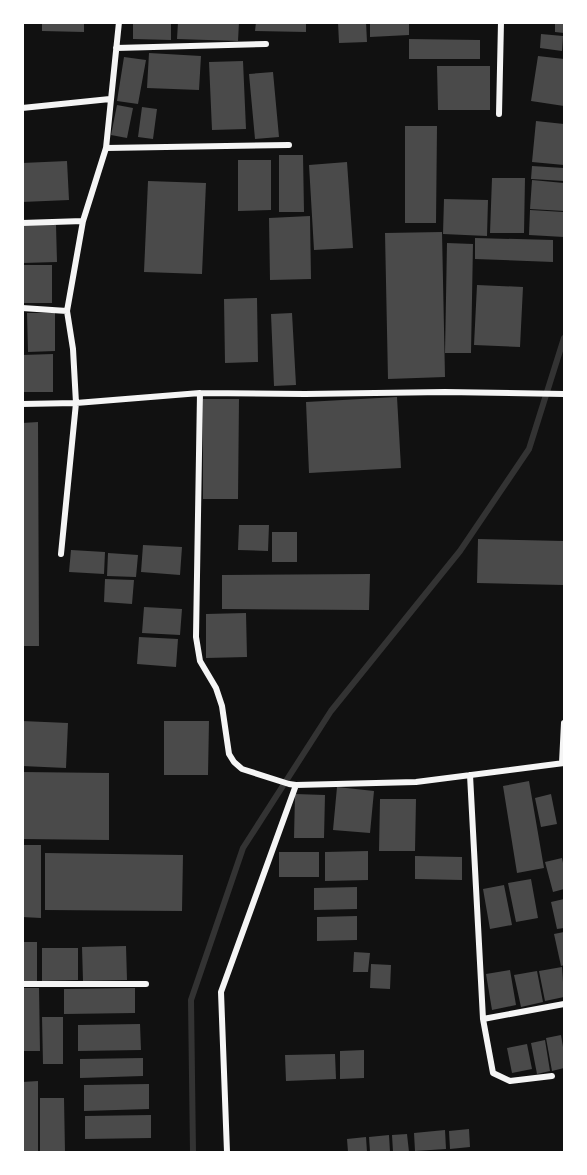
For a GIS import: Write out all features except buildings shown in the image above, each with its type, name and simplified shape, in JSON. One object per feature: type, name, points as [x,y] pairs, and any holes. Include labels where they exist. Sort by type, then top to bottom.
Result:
[{"type":"street","points":[[61,554],[76,403],[73,349],[67,311],[83,221],[106,148],[119,22]]},
{"type":"street","points":[[499,114],[501,22]]},
{"type":"street","points":[[116,48],[266,44]]},
{"type":"street","points":[[22,108],[110,99]]},
{"type":"street","points":[[106,148],[289,144]]},
{"type":"street","points":[[22,223],[83,221]]},
{"type":"street","points":[[22,308],[67,311]]},
{"type":"street","points":[[200,393],[196,637],[200,661],[219,697],[229,754],[234,762],[242,769],[292,784],[416,782],[563,763],[564,723]]},
{"type":"street","points":[[22,404],[76,403],[200,393],[562,394]]},
{"type":"street","points":[[470,775],[483,1019],[493,1073],[510,1081],[552,1076]]},
{"type":"street","points":[[227,1152],[221,992],[292,784]]},
{"type":"street","points":[[22,984],[146,984]]},
{"type":"street","points":[[483,1019],[564,1004]]},
{"type":"waterway","points":[[193,1152],[191,1000],[243,848],[331,711],[460,551],[529,449],[564,338]]}]
